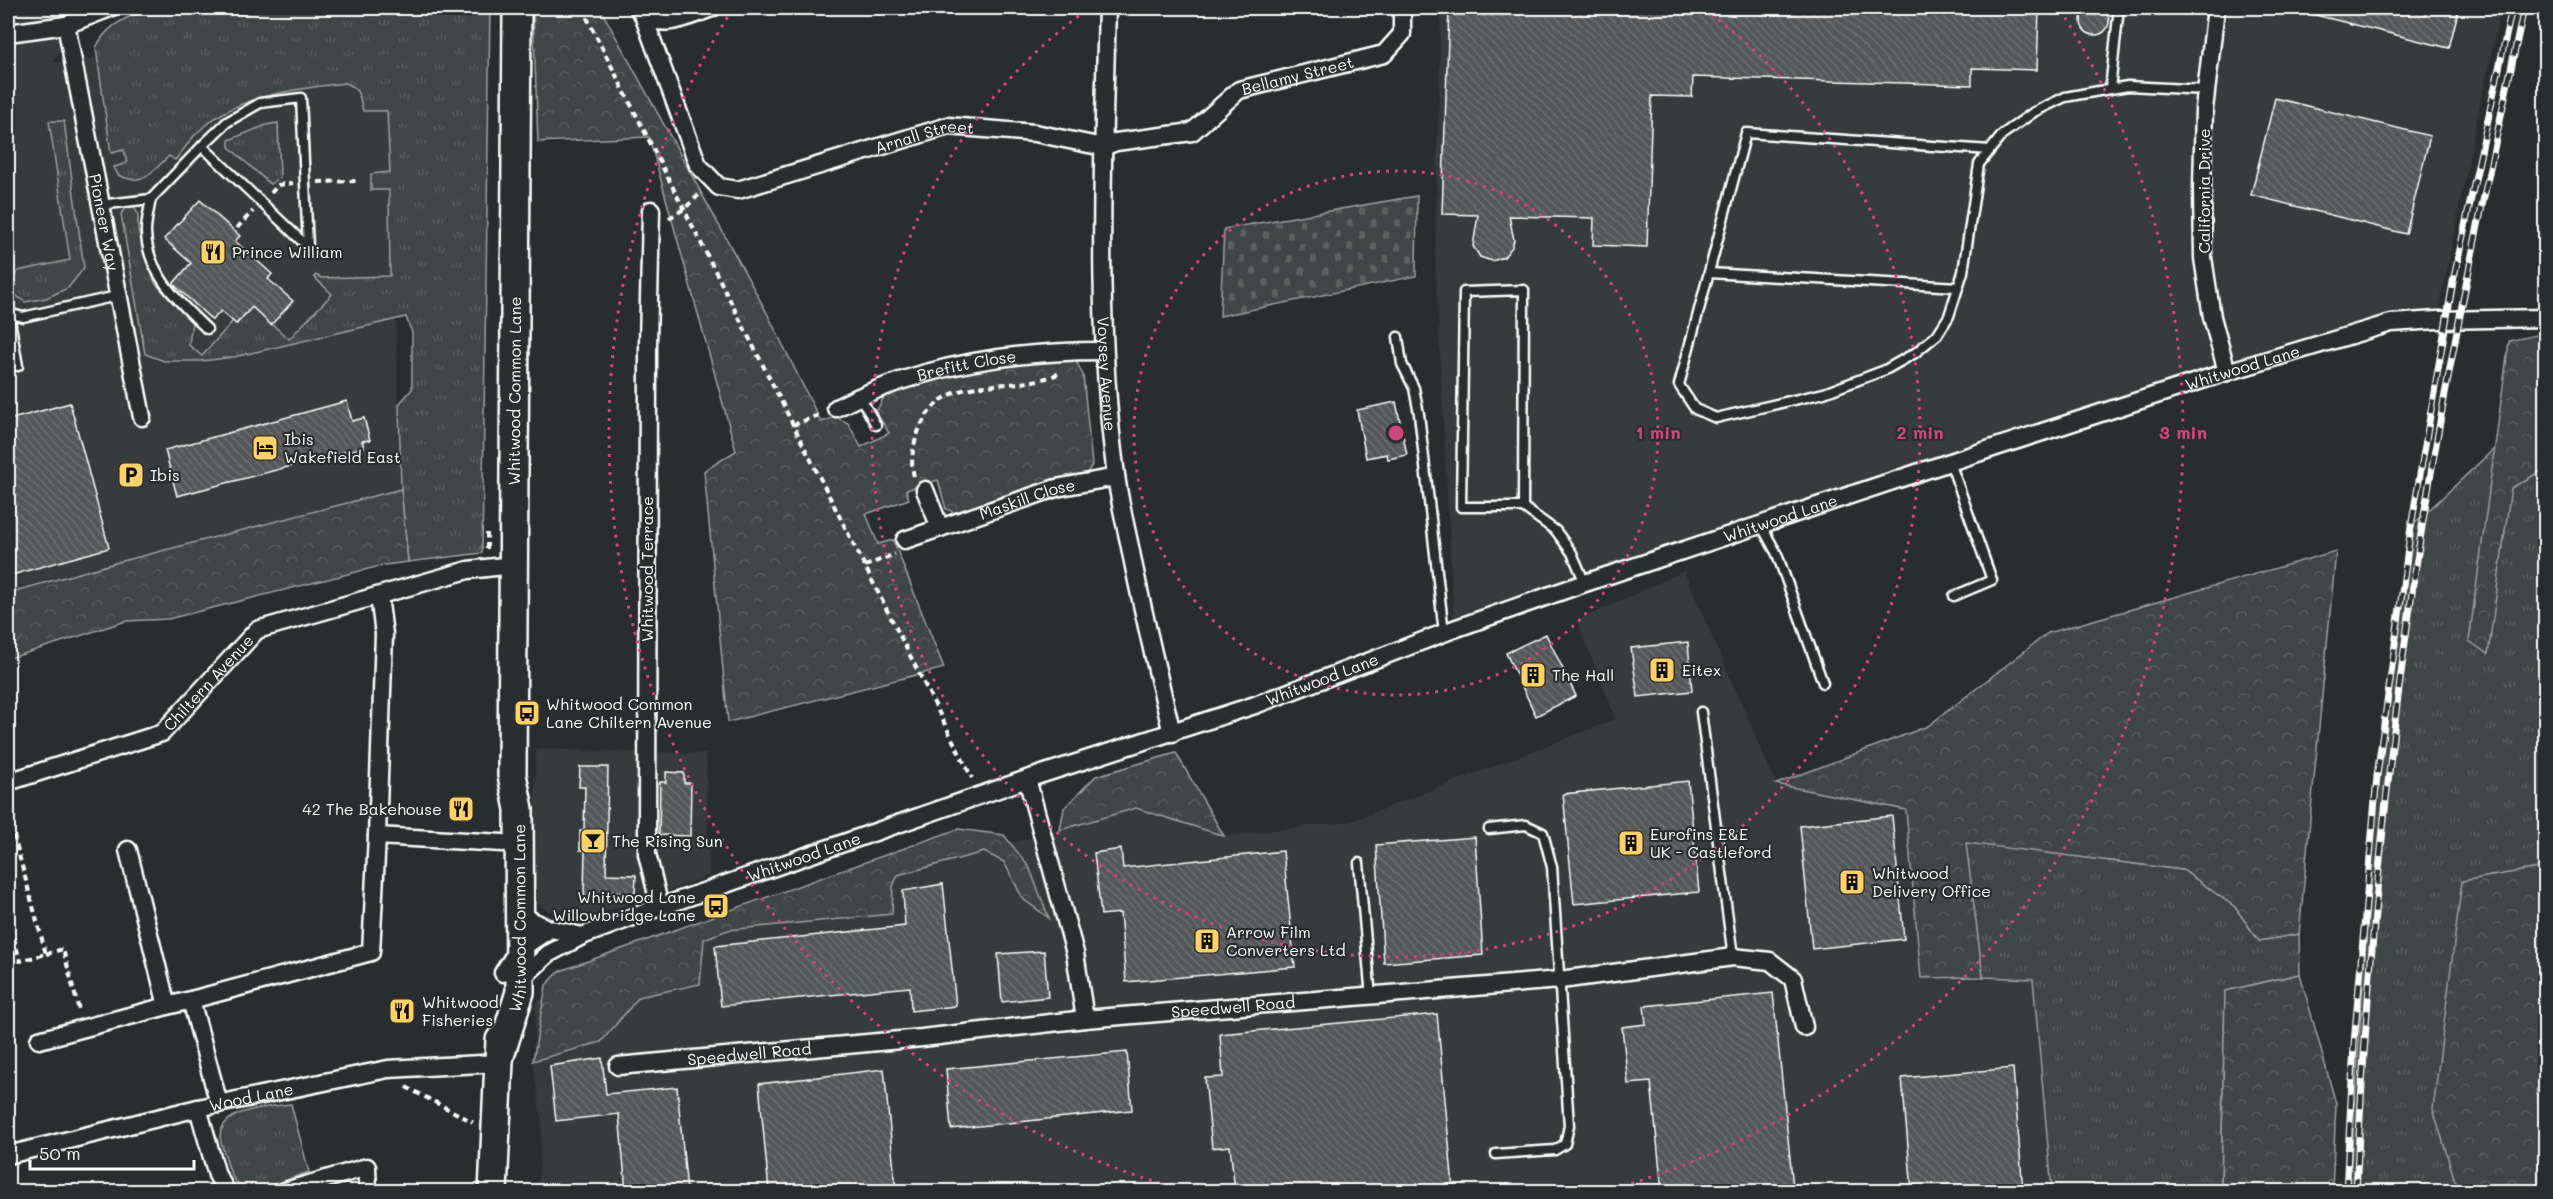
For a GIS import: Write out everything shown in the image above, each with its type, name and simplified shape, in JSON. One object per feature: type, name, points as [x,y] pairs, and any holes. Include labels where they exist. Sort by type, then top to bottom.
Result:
[{"type":"main road","name":"Whitwood Common Lane","points":[[493,1191],[499,1061],[512,976],[520,948],[519,809],[512,775],[517,8]]},
{"type":"main road","name":"Whitwood Common Lane","points":[[512,775],[503,796],[503,843],[512,976]]},
{"type":"street","points":[[8,33],[66,25],[110,8]]},
{"type":"street","points":[[640,11],[654,21],[675,21],[712,8]]},
{"type":"street","name":"Voysey Avenue","points":[[1107,8],[1103,147],[1104,351],[1116,477],[1145,622],[1172,733]]},
{"type":"street","name":"Bellamy Street","points":[[1103,147],[1116,142],[1192,132],[1239,90],[1384,54],[1402,34],[1402,8]]},
{"type":"street","name":"California Drive","points":[[2216,8],[2206,90],[2202,188],[2203,258],[2212,317],[2227,372]]},
{"type":"street","name":"Arnall Street","points":[[640,11],[698,165],[719,187],[738,190],[948,126],[1035,133],[1103,147]]},
{"type":"street","name":"Pioneer Way","points":[[66,25],[141,417]]},
{"type":"street","name":"Whitwood Terrace","points":[[651,210],[648,345],[646,854],[660,907]]},
{"type":"street","points":[[651,229],[666,220]]},
{"type":"street","name":"Whitwood Lane","points":[[512,976],[582,936],[660,907],[1027,779],[1255,705],[1444,633],[1586,583],[2227,372],[2391,323],[2546,318]]},
{"type":"street","name":"Brefitt Close","points":[[836,408],[860,396],[910,378],[975,363],[1050,352],[1104,351]]},
{"type":"street","name":"Maskill Close","points":[[905,540],[1056,489],[1116,477]]},
{"type":"street","points":[[925,490],[940,528]]},
{"type":"street","name":"Chiltern Avenue","points":[[8,782],[162,733],[257,630],[468,570],[513,566]]},
{"type":"street","points":[[39,1040],[370,952],[377,836],[384,634],[379,596]]},
{"type":"street","points":[[1027,779],[1075,954],[1085,1020]]},
{"type":"street","points":[[377,836],[503,843]]},
{"type":"street","points":[[128,850],[167,1006]]},
{"type":"street","points":[[520,915],[550,929],[582,936]]},
{"type":"street","points":[[520,948],[550,929]]},
{"type":"street","name":"Speedwell Road","points":[[618,1066],[922,1038],[1085,1020],[1560,980],[1732,957],[1770,961],[1793,979],[1804,1027]]},
{"type":"street","points":[[192,1000],[219,1104]]},
{"type":"street","name":"Wood Lane","points":[[8,1155],[198,1108],[388,1069],[499,1061]]},
{"type":"street","points":[[198,1108],[217,1175],[227,1191]]},
{"type":"street","points":[[282,1191],[367,1167],[368,1191]]},
{"type":"lane","points":[[2110,88],[2119,8]]},
{"type":"lane","points":[[1990,150],[1746,133],[1679,385],[1695,409],[1716,418],[1824,393],[1886,370],[1915,353],[1937,335],[1949,316],[1963,272],[1979,164],[2003,135],[2034,112],[2065,97],[2110,88],[2128,86],[2206,90]]},
{"type":"lane","points":[[202,146],[308,247],[301,98],[260,103],[227,122],[202,146],[151,199],[146,233],[152,263],[170,293],[207,328]]},
{"type":"lane","points":[[99,205],[151,199]]},
{"type":"lane","points":[[1709,273],[1958,287]]},
{"type":"lane","points":[[1523,507],[1524,290],[1464,292],[1461,507],[1523,507],[1556,531],[1572,553],[1586,583]]},
{"type":"lane","points":[[18,366],[8,312],[23,317],[117,296]]},
{"type":"lane","points":[[1398,337],[1402,364],[1414,388],[1419,414],[1444,633]]},
{"type":"lane","points":[[860,396],[876,425]]},
{"type":"lane","points":[[1950,462],[1992,580],[1954,596]]},
{"type":"lane","points":[[1761,525],[1777,554],[1823,683]]},
{"type":"lane","points":[[1701,712],[1732,957]]},
{"type":"lane","points":[[1489,829],[1526,825],[1543,833],[1552,867],[1569,1126],[1565,1144],[1556,1150],[1496,1154]]},
{"type":"lane","points":[[1359,863],[1371,997]]},
{"type":"path","points":[[582,8],[980,795]]},
{"type":"path","points":[[666,220],[684,209]]},
{"type":"path","points":[[925,490],[915,482],[911,466],[912,456],[923,422],[937,402],[946,395],[969,388],[1037,381],[1055,376],[1062,372],[1070,362],[1072,351]]},
{"type":"path","points":[[793,425],[836,408]]},
{"type":"path","points":[[865,566],[902,552],[905,540]]},
{"type":"path","points":[[8,814],[46,954]]},
{"type":"path","points":[[8,916],[20,961],[63,949],[84,1029]]},
{"type":"path","points":[[388,1069],[404,1086],[495,1134]]},
{"type":"shaded area","points":[[8,8],[90,8],[52,63],[387,25],[401,489],[118,562],[8,659]]},
{"type":"shaded area","points":[[1441,8],[2501,8],[2437,320],[2391,323],[1454,629],[1435,257]]},
{"type":"shaded area","points":[[1684,571],[1776,784],[1906,809],[1921,978],[2033,979],[2052,1191],[538,1191],[542,1123],[533,1061],[536,1002],[728,930],[892,914],[893,886],[898,875],[1136,808],[1224,836],[1349,822],[1616,719],[1577,621]]},
{"type":"shaded area","points":[[536,749],[706,754],[709,876],[594,916],[555,913],[541,907],[533,898]]},
{"type":"green space","points":[[148,8],[227,8],[228,15],[283,8],[490,8],[482,553],[408,562],[401,489],[399,404],[412,389],[412,333],[406,317],[234,357],[202,361],[164,361],[145,354],[121,214],[124,209],[134,206],[138,214],[138,230],[155,283],[192,322],[189,345],[202,356],[233,321],[237,324],[252,307],[289,339],[332,294],[314,277],[316,275],[321,278],[390,276],[389,190],[371,190],[371,174],[390,172],[387,111],[363,111],[356,90],[345,83],[305,88],[246,102],[211,121],[195,135],[175,160],[169,156],[152,172],[141,178],[134,179],[118,175],[114,167],[127,163],[124,150],[111,153],[96,48],[111,28]]},
{"type":"green space","points":[[533,8],[600,8],[766,311],[821,422],[836,417],[848,423],[861,447],[889,433],[876,412],[888,390],[979,366],[1061,358],[1077,363],[1083,375],[1092,465],[1087,473],[962,515],[946,509],[938,480],[906,490],[909,499],[866,514],[878,544],[893,540],[944,668],[728,722],[704,471],[736,451],[649,137],[538,142]]},
{"type":"green space","points":[[49,121],[64,121],[84,268],[68,288],[46,298],[25,302],[14,294],[10,283],[18,271],[70,260]]},
{"type":"green space","points":[[278,123],[280,177],[270,184],[229,147],[229,140],[266,125]]},
{"type":"green space","points":[[1417,196],[1416,276],[1220,316],[1224,229]]},
{"type":"green space","points":[[2545,333],[2545,469],[2511,488],[2488,654],[2469,641],[2509,341]]},
{"type":"green space","points":[[2545,401],[2545,1191],[2349,1192],[2377,776],[2411,527]]},
{"type":"green space","points":[[401,489],[408,562],[384,565],[168,619],[126,621],[8,659],[8,593]]},
{"type":"green space","points":[[2336,551],[2299,934],[2259,941],[2235,907],[2183,870],[1966,843],[1983,977],[1921,978],[1906,810],[1776,784],[1928,726],[2048,633]]},
{"type":"green space","points":[[1176,753],[1224,836],[1136,808],[1060,830],[1064,808],[1096,776]]},
{"type":"green space","points":[[958,829],[1004,835],[1029,867],[1049,918],[1023,899],[1004,862],[984,852],[898,875],[893,886],[892,914],[728,930],[704,939],[700,984],[639,997],[601,1042],[533,1061],[546,985],[560,971]]},
{"type":"green space","points":[[1965,842],[2183,870],[2235,907],[2259,941],[2299,934],[2300,974],[2225,991],[2221,1191],[2052,1191],[2033,979],[1983,977]]},
{"type":"green space","points":[[2545,867],[2546,1081],[2536,1090],[2545,1116],[2545,1191],[2458,1191],[2433,1109],[2462,881]]},
{"type":"green space","points":[[2300,974],[2336,1104],[2332,1191],[2221,1191],[2225,991]]},
{"type":"green space","points":[[291,1104],[309,1172],[266,1186],[249,1187],[235,1181],[221,1144],[220,1136],[223,1127],[238,1114],[260,1108]]},
{"type":"building","points":[[2095,7],[2105,11],[2109,21],[2105,31],[2095,35],[2085,31],[2081,21],[2085,11]]},
{"type":"building","points":[[1449,8],[2039,8],[2037,70],[1972,68],[1972,85],[1693,77],[1692,97],[1652,96],[1647,247],[1593,245],[1594,218],[1509,216],[1514,240],[1512,247],[1504,257],[1492,261],[1480,257],[1473,246],[1478,215],[1442,214]]},
{"type":"building","points":[[2312,8],[2459,8],[2449,48],[2311,14]]},
{"type":"building","points":[[2275,98],[2430,136],[2406,234],[2251,195]]},
{"type":"building","name":"Prince William","points":[[200,200],[240,236],[235,241],[272,274],[268,279],[293,301],[271,325],[252,307],[236,324],[221,311],[212,320],[173,284],[191,263],[164,239]]},
{"type":"building","name":"Ibis Wakefield East","points":[[347,401],[352,421],[364,418],[370,440],[362,441],[364,447],[177,496],[165,450]]},
{"type":"building","points":[[1396,402],[1407,455],[1388,459],[1387,454],[1366,458],[1357,410]]},
{"type":"building","points":[[70,403],[109,548],[8,576],[8,420]]},
{"type":"building","name":"The Hall","points":[[1546,634],[1576,696],[1536,716],[1506,653]]},
{"type":"building","name":"Eitex","points":[[1688,642],[1692,691],[1638,697],[1631,648]]},
{"type":"building","name":"The Rising Sun","points":[[580,767],[608,767],[606,874],[636,875],[635,893],[607,892],[607,896],[584,896],[585,850],[580,850],[580,831],[584,831],[585,787],[579,787]]},
{"type":"building","points":[[666,772],[684,773],[684,783],[691,783],[690,836],[659,835],[660,782],[666,782]]},
{"type":"building","name":"Eurofins E&E UK - Castleford","points":[[1688,781],[1699,892],[1574,904],[1563,794]]},
{"type":"building","name":"Whitwood Delivery Office","points":[[1892,816],[1904,939],[1812,949],[1800,826]]},
{"type":"building","points":[[1475,837],[1483,955],[1384,963],[1376,845]]},
{"type":"building","name":"Arrow Film Converters Ltd","points":[[1121,849],[1123,868],[1283,851],[1295,967],[1126,982],[1120,913],[1101,915],[1094,853]]},
{"type":"building","points":[[943,884],[956,1006],[911,1011],[910,987],[721,1006],[715,946],[905,926],[903,891]]},
{"type":"building","points":[[1044,951],[1048,997],[1002,1002],[998,954]]},
{"type":"building","points":[[1773,993],[1793,1187],[1751,1191],[1662,1191],[1651,1082],[1628,1084],[1622,1027],[1646,1024],[1644,1006]]},
{"type":"building","points":[[1437,1014],[1453,1187],[1409,1191],[1235,1191],[1230,1146],[1212,1148],[1205,1078],[1223,1077],[1220,1034]]},
{"type":"building","points":[[1127,1052],[1132,1110],[951,1129],[946,1069]]},
{"type":"building","points":[[602,1058],[606,1094],[677,1087],[687,1191],[626,1191],[619,1114],[556,1121],[550,1066]]},
{"type":"building","points":[[2013,1068],[2023,1191],[1912,1191],[1902,1078]]},
{"type":"building","points":[[884,1069],[896,1191],[769,1191],[759,1084]]},
{"type":"railway","points":[[2346,1192],[2354,1044],[2377,776],[2411,527],[2453,282],[2512,8]]},
{"type":"railway","points":[[2356,1192],[2372,942],[2398,692],[2433,462],[2483,202],[2524,8]]},
{"type":"place","name":"Prince William","points":[[213,252]]},
{"type":"place","name":"Ibis Wakefield East","points":[[265,448]]},
{"type":"place","name":"Ibis","points":[[131,475]]},
{"type":"place","name":"Eitex","points":[[1662,670]]},
{"type":"place","name":"The Hall","points":[[1533,675]]},
{"type":"place","name":"Whitwood Common Lane Chiltern Avenue","points":[[527,713]]},
{"type":"place","name":"42 The Bakehouse","points":[[461,809]]},
{"type":"place","name":"The Rising Sun","points":[[593,841]]},
{"type":"place","name":"Eurofins E&E UK - Castleford","points":[[1631,843]]},
{"type":"place","name":"Whitwood Delivery Office","points":[[1852,882]]},
{"type":"place","name":"Whitwood Lane Willowbridge Lane","points":[[716,906]]},
{"type":"place","name":"Arrow Film Converters Ltd","points":[[1207,941]]},
{"type":"place","name":"Whitwood Fisheries","points":[[402,1011]]}]
